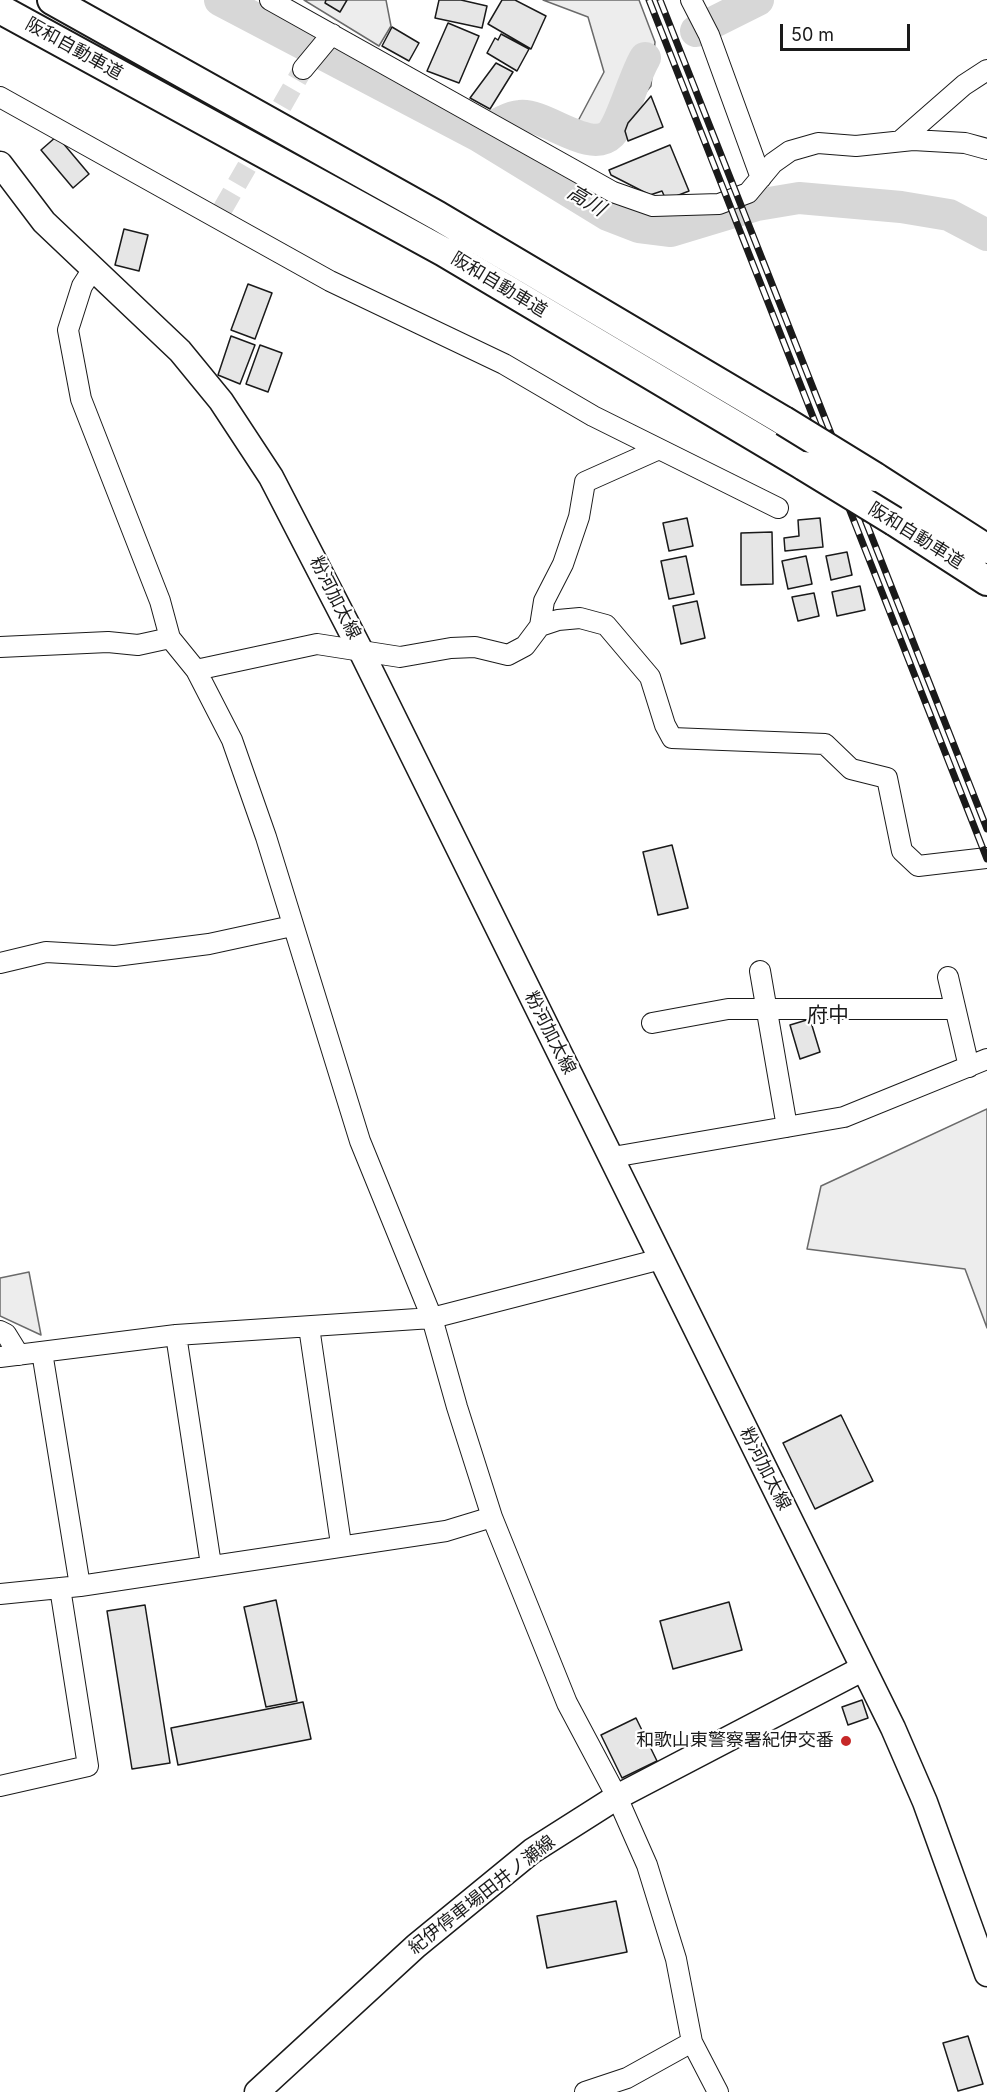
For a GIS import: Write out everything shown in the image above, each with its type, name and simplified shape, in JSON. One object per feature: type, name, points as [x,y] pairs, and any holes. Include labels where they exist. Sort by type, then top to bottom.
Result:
[{"type":"highway","name":"阪和自動車道","points":[[52,0],[438,216],[784,421],[987,549]]},
{"type":"highway","name":"阪和自動車道","points":[[0,9],[444,252],[804,466],[987,581]]},
{"type":"main road","name":"粉河加太線","points":[[0,164],[45,222],[180,351],[221,401],[271,477],[361,651],[613,1157],[862,1669],[893,1728],[925,1802],[987,1974]]},
{"type":"main road","name":"紀伊停車場田井ノ瀬線","points":[[257,2092],[416,1946],[532,1851],[617,1797],[862,1669]]},
{"type":"street","points":[[270,0],[319,49],[494,125],[613,192],[653,206],[719,204],[748,193],[773,163],[790,151],[818,144],[856,146],[900,141],[965,143],[987,149]]},
{"type":"street","points":[[691,0],[705,26],[761,178]]},
{"type":"street","points":[[900,141],[964,85],[987,70]]},
{"type":"street","points":[[0,97],[219,214],[330,281],[504,364],[593,416],[778,508]]},
{"type":"street","points":[[93,269],[82,286],[69,330],[81,399],[160,600],[170,638],[196,670],[232,740],[266,837],[360,1141],[432,1318],[492,1517],[567,1703],[617,1797],[647,1865],[676,1959],[692,2042],[718,2092]]},
{"type":"street","points":[[196,670],[317,644],[400,657],[450,648],[475,647],[508,655],[525,646],[540,626],[544,601],[563,564],[579,517],[585,482],[659,450]]},
{"type":"street","points":[[540,626],[558,620],[580,618],[606,625],[650,677],[665,725],[672,738],[825,744],[851,769],[887,778],[902,851],[918,866],[987,858]]},
{"type":"street","points":[[0,647],[108,642],[138,645],[170,638]]},
{"type":"street","points":[[0,963],[46,952],[115,956],[209,944],[292,926]]},
{"type":"street","points":[[760,971],[787,1127]]},
{"type":"street","points":[[948,977],[969,1067]]},
{"type":"street","points":[[651,1023],[728,1009],[956,1009]]},
{"type":"street","points":[[613,1157],[844,1117],[987,1059]]},
{"type":"street","points":[[0,1331],[6,1334],[9,1356],[176,1335],[432,1318],[661,1259]]},
{"type":"street","points":[[309,1327],[341,1544]]},
{"type":"street","points":[[176,1335],[211,1565]]},
{"type":"street","points":[[42,1352],[80,1586]]},
{"type":"street","points":[[0,1594],[80,1586],[341,1544],[446,1531],[492,1517]]},
{"type":"street","points":[[0,1786],[88,1766],[60,1588]]},
{"type":"street","points":[[585,2092],[627,2078],[692,2042]]},
{"type":"shaded area","points":[[304,0],[386,0],[391,26],[379,46]]},
{"type":"shaded area","points":[[543,0],[639,0],[655,42],[651,86],[599,148],[569,138],[604,72],[588,17]]},
{"type":"shaded area","points":[[987,1109],[987,1328],[965,1269],[807,1249],[821,1186]]},
{"type":"shaded area","points":[[29,1272],[41,1335],[0,1316],[0,1278]]},
{"type":"building","points":[[326,0],[347,0],[340,12],[325,3]]},
{"type":"building","points":[[439,0],[461,0],[487,6],[482,28],[435,18]]},
{"type":"building","points":[[502,0],[515,0],[546,16],[531,49],[488,24]]},
{"type":"building","points":[[448,23],[479,36],[459,83],[427,71]]},
{"type":"building","points":[[392,27],[419,43],[409,61],[382,46]]},
{"type":"building","points":[[501,34],[529,49],[517,71],[487,53],[495,38],[498,40]]},
{"type":"building","points":[[496,63],[513,72],[490,109],[470,98]]},
{"type":"building","points":[[651,96],[663,127],[628,141],[625,131],[628,123]]},
{"type":"building","points":[[57,136],[89,174],[73,188],[41,150]]},
{"type":"building","points":[[670,145],[689,191],[666,200],[662,191],[650,195],[611,175],[609,170]]},
{"type":"building","points":[[124,229],[148,235],[139,271],[115,265]]},
{"type":"building","points":[[248,284],[272,293],[255,339],[231,330]]},
{"type":"building","points":[[231,336],[255,345],[240,384],[218,375]]},
{"type":"building","points":[[260,345],[282,353],[268,392],[246,384]]},
{"type":"building","points":[[687,518],[693,546],[669,551],[663,523]]},
{"type":"building","points":[[820,518],[823,547],[785,551],[784,538],[799,536],[798,520]]},
{"type":"building","points":[[772,532],[773,584],[741,585],[741,533]]},
{"type":"building","points":[[847,552],[852,575],[831,580],[826,556]]},
{"type":"building","points":[[686,556],[694,594],[669,599],[661,561]]},
{"type":"building","points":[[806,556],[812,584],[788,589],[782,561]]},
{"type":"building","points":[[860,586],[865,610],[837,616],[832,592]]},
{"type":"building","points":[[814,593],[819,616],[798,621],[792,597]]},
{"type":"building","points":[[697,601],[705,638],[681,644],[673,606]]},
{"type":"building","points":[[672,845],[688,908],[658,915],[643,852]]},
{"type":"building","points":[[810,1019],[820,1052],[800,1059],[790,1025]]},
{"type":"building","points":[[841,1415],[873,1481],[815,1509],[783,1443]]},
{"type":"building","points":[[276,1600],[297,1701],[266,1707],[244,1607]]},
{"type":"building","points":[[729,1602],[742,1650],[673,1669],[660,1621]]},
{"type":"building","points":[[145,1605],[170,1763],[132,1769],[107,1611]]},
{"type":"building","points":[[862,1700],[868,1718],[848,1725],[842,1707]]},
{"type":"building","points":[[303,1702],[311,1739],[178,1765],[171,1728]]},
{"type":"building","points":[[636,1718],[657,1761],[622,1778],[601,1735]]},
{"type":"building","points":[[616,1901],[627,1952],[547,1968],[537,1916]]},
{"type":"building","points":[[968,2036],[983,2084],[958,2091],[943,2043]]},
{"type":"waterway","name":"高川","points":[[220,0],[479,136],[608,215],[639,227],[671,231],[757,205],[799,198],[901,207],[949,215],[987,235]]},
{"type":"waterway","points":[[696,31],[758,0]]},
{"type":"waterway","points":[[479,136],[504,121],[520,116],[542,120],[580,137],[591,140],[602,139],[611,134],[615,128],[645,58]]},
{"type":"tunnel","points":[[222,210],[303,69]]},
{"type":"railway","points":[[649,0],[987,859]]},
{"type":"railway","points":[[660,0],[987,829]]},
{"type":"place","name":"和歌山東警察署紀伊交番","points":[[846,1741]]},
{"type":"district","name":"府中","points":[[828,1016]]}]
